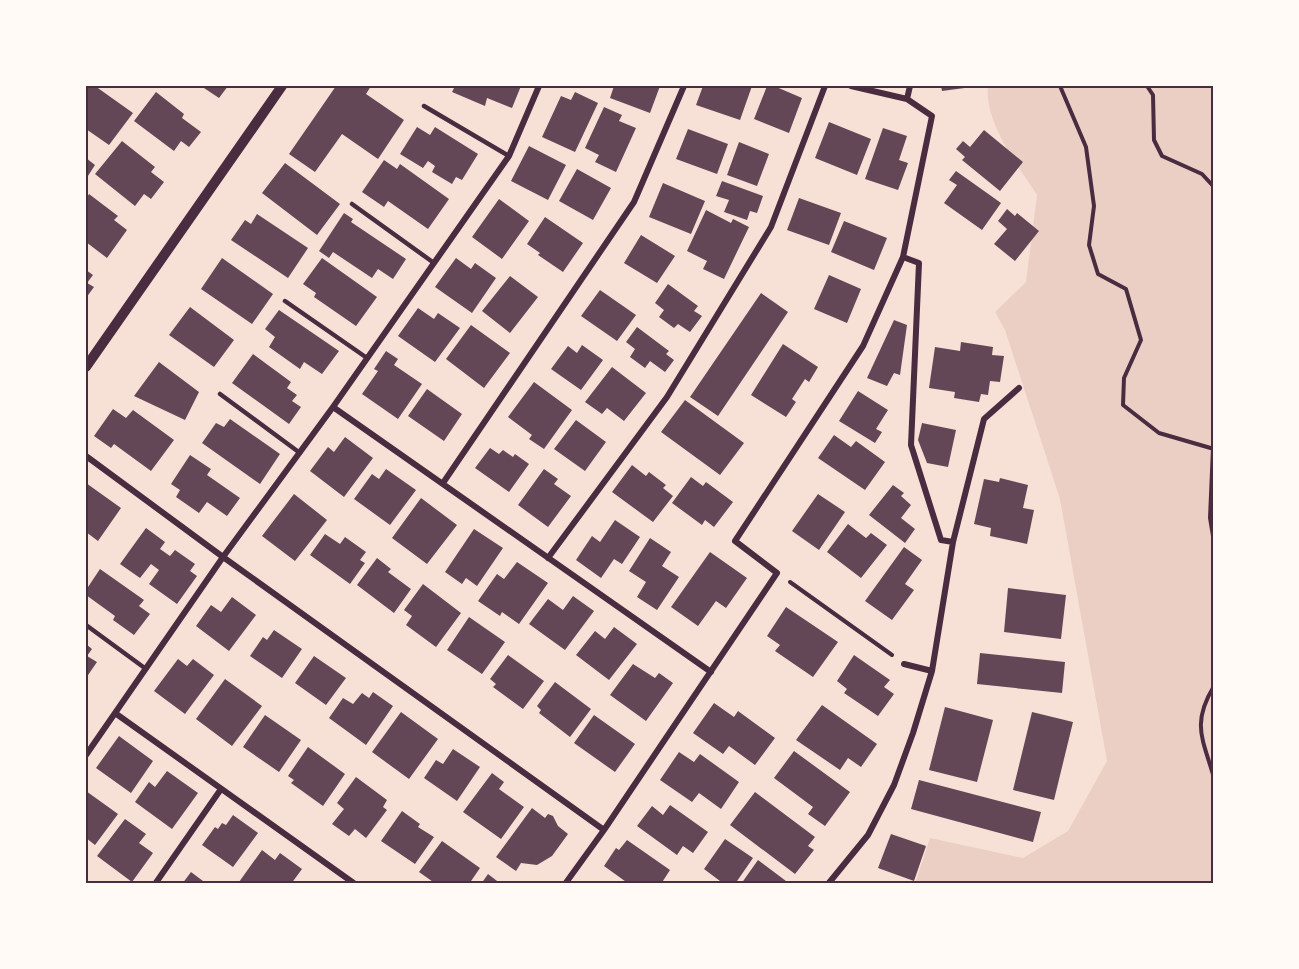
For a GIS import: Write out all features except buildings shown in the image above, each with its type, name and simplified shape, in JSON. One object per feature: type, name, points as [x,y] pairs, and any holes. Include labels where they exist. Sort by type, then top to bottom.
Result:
[{"type":"street","points":[[86,367],[282,86]]},
{"type":"street","points":[[86,755],[223,557],[333,407],[508,156],[539,86]]},
{"type":"street","points":[[443,483],[634,201],[684,86]]},
{"type":"street","points":[[548,558],[667,397],[771,227],[825,86]]},
{"type":"street","points":[[565,884],[604,830],[777,573],[735,541],[863,346],[903,257],[932,116],[907,99],[851,86]]},
{"type":"street","points":[[907,99],[910,86]]},
{"type":"street","points":[[903,257],[919,263],[911,445],[941,540],[954,542]]},
{"type":"street","points":[[828,884],[868,835],[894,785],[914,733],[932,671],[954,542],[984,419],[1019,388]]},
{"type":"street","points":[[333,407],[711,672]]},
{"type":"street","points":[[86,456],[604,830]]},
{"type":"street","points":[[904,664],[932,671]]},
{"type":"street","points":[[115,713],[355,884]]},
{"type":"street","points":[[155,884],[221,789]]},
{"type":"lane","points":[[424,106],[508,156]]},
{"type":"lane","points":[[352,204],[434,263]]},
{"type":"lane","points":[[285,301],[367,358]]},
{"type":"lane","points":[[220,394],[300,453]]},
{"type":"lane","points":[[86,625],[146,669]]},
{"type":"path","points":[[1060,86],[1086,147],[1094,206],[1089,244],[1098,274],[1126,290],[1141,340],[1124,378],[1123,405],[1159,433],[1213,449],[1210,518],[1214,542]]},
{"type":"path","points":[[1148,86],[1153,95],[1154,140],[1162,156],[1202,174],[1214,187]]},
{"type":"path","points":[[777,573],[904,664]]},
{"type":"path","points":[[1214,686],[1204,703],[1199,725],[1214,778]]},
{"type":"shaded area","points":[[988,86],[1210,86],[1214,91],[1213,883],[915,884],[930,838],[1023,858],[1068,831],[1107,761],[1060,499],[1005,330],[995,312],[1026,282],[1037,195],[997,129],[988,100]]}]
